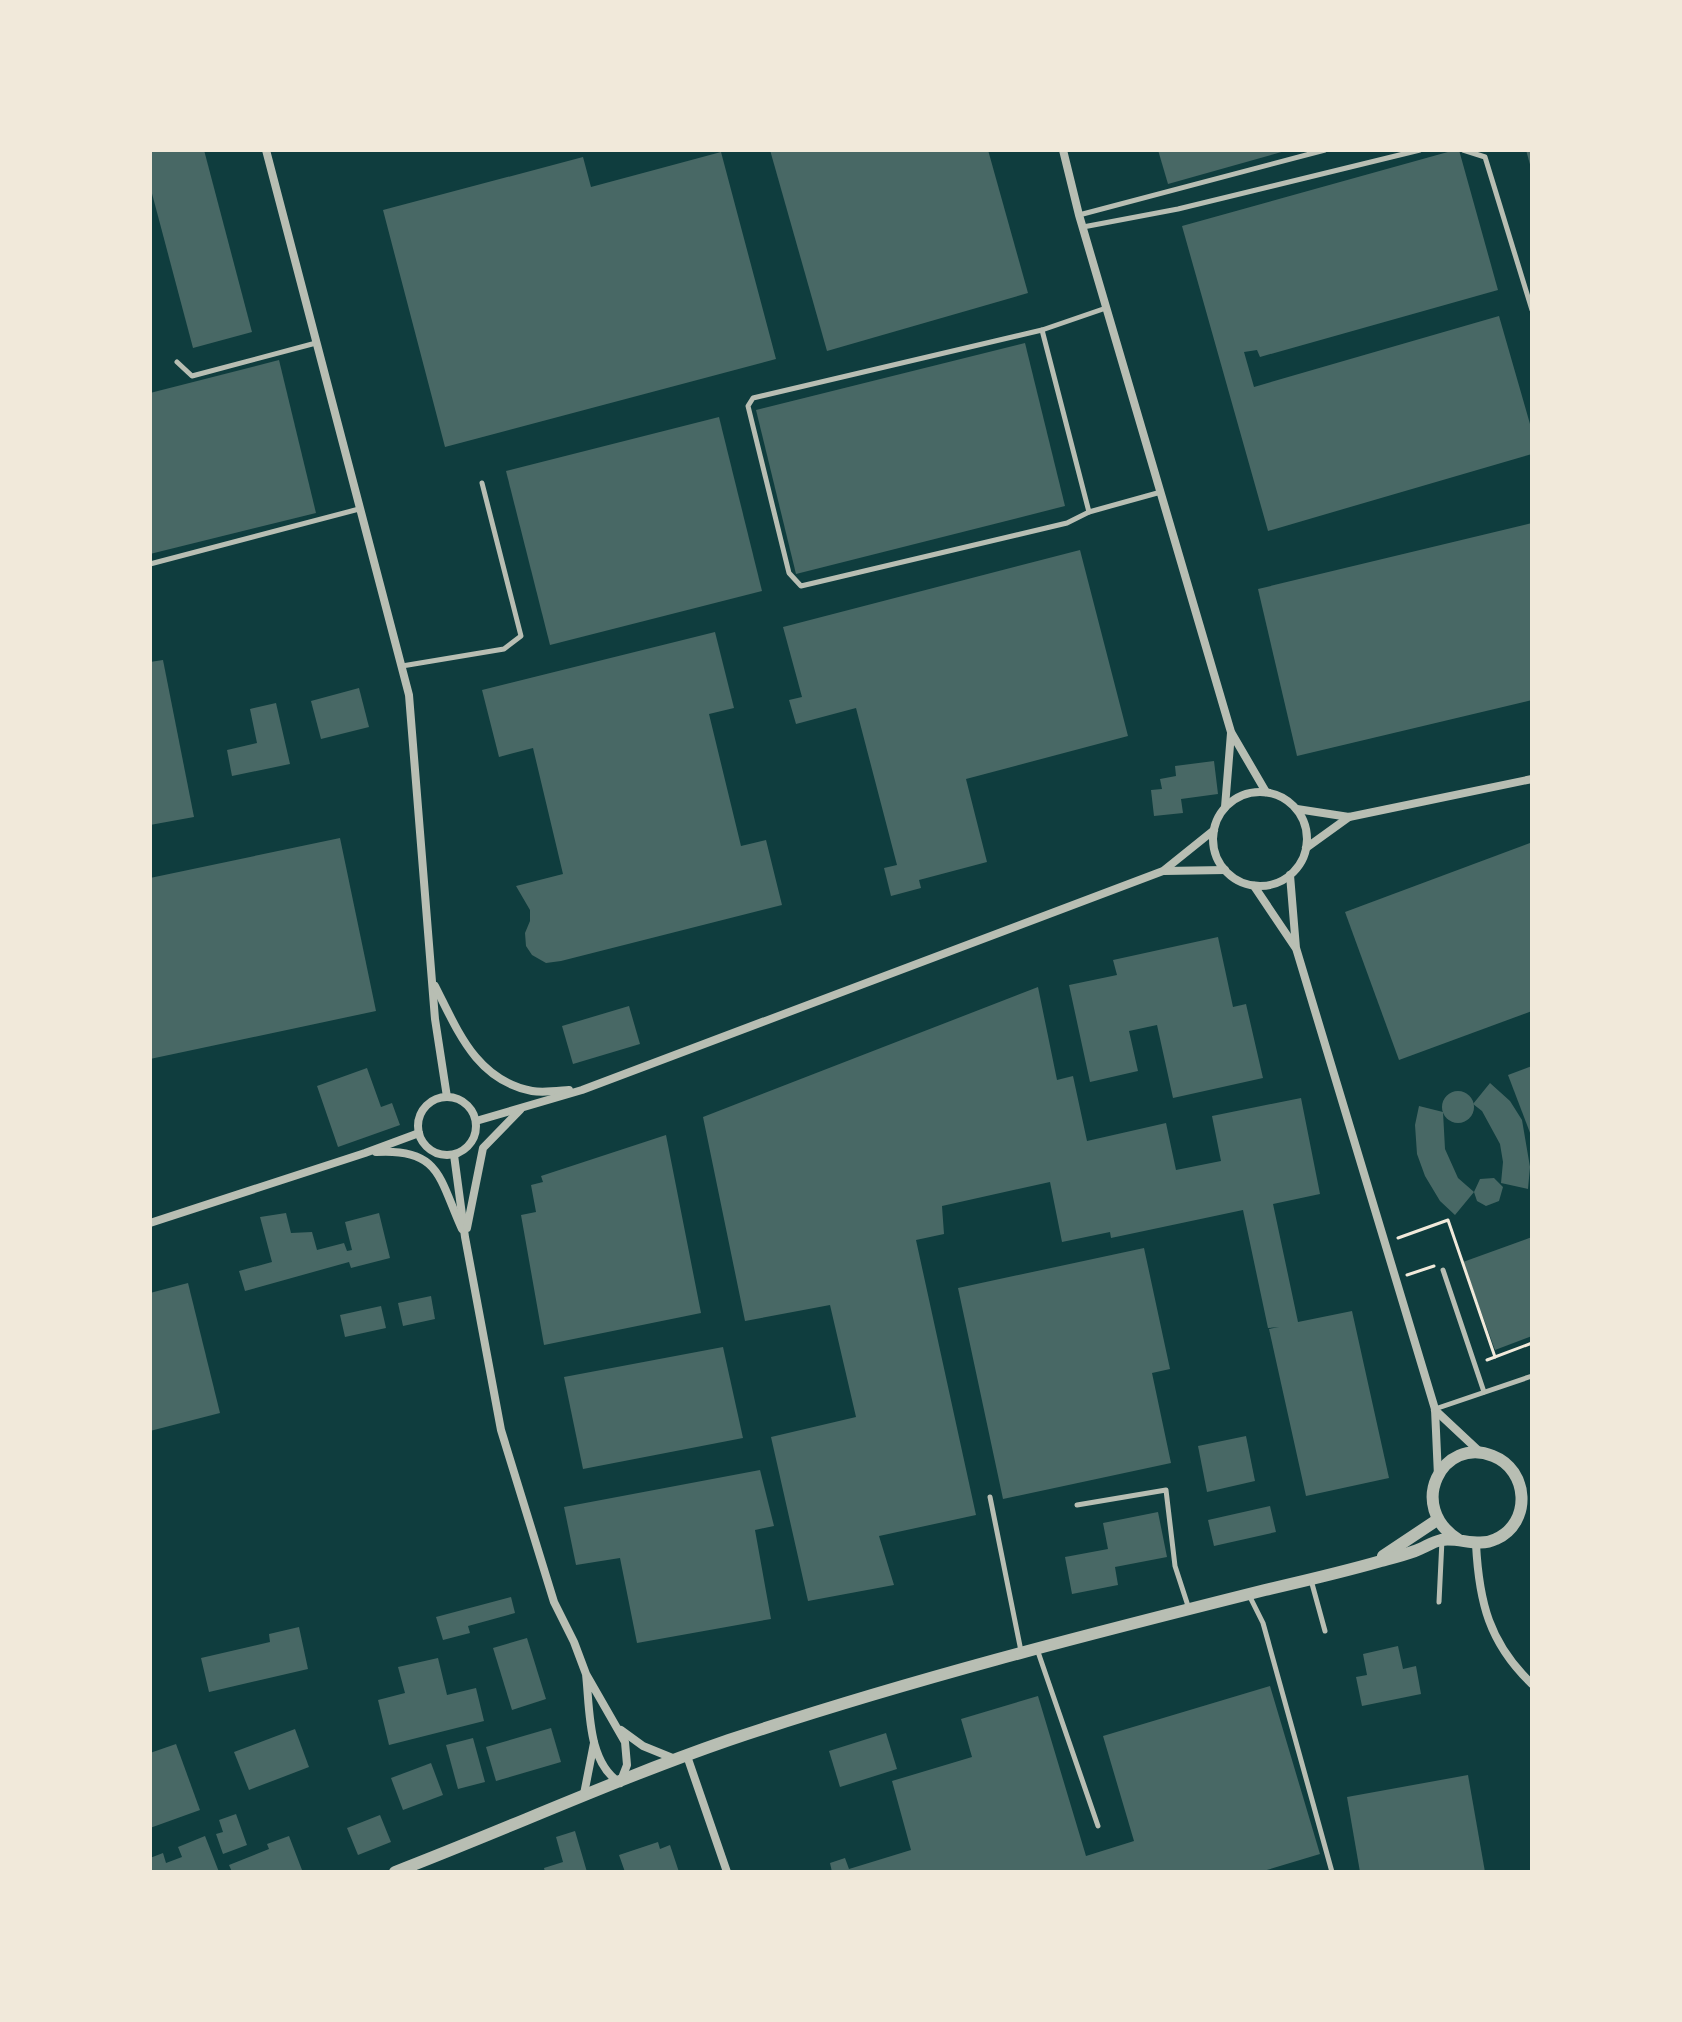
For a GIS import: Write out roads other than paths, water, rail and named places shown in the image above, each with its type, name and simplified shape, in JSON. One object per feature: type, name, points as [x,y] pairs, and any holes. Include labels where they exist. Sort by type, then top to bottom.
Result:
[{"type":"street","points":[[266,150],[409,695],[435,1019],[447,1097]]},
{"type":"street","points":[[1063,150],[1079,215],[1231,732],[1266,792]]},
{"type":"street","points":[[1225,807],[1251,793],[1266,792],[1288,801],[1304,821],[1306,848],[1301,863],[1290,875],[1267,886],[1254,886],[1243,883],[1225,870],[1217,858],[1213,844],[1214,830],[1225,807],[1231,732]]},
{"type":"street","points":[[1297,809],[1349,817],[1532,779]]},
{"type":"street","points":[[1306,848],[1349,817]]},
{"type":"street","points":[[476,1121],[582,1090],[1163,871],[1214,830]]},
{"type":"street","points":[[1163,871],[1225,870]]},
{"type":"street","points":[[1290,875],[1296,948],[1435,1409],[1438,1476]]},
{"type":"street","points":[[1254,886],[1296,948]]},
{"type":"street","points":[[433,982],[476,1061],[502,1081],[533,1091],[582,1090]]},
{"type":"street","points":[[447,1097],[469,1106],[476,1121],[474,1139],[462,1152],[454,1155],[428,1148],[419,1133],[424,1108],[447,1097]]},
{"type":"street","points":[[465,1237],[483,1148],[520,1109]]},
{"type":"street","points":[[150,1223],[419,1133]]},
{"type":"street","points":[[365,1153],[394,1151],[415,1155],[435,1167],[465,1237]]},
{"type":"street","points":[[454,1155],[465,1237],[501,1430],[554,1602],[586,1674],[618,1728],[628,1754],[620,1783]]},
{"type":"street","points":[[395,1872],[584,1794],[839,1704],[1021,1652],[1371,1564],[1442,1540],[1476,1544],[1496,1540],[1519,1517],[1527,1499],[1516,1475],[1506,1463],[1481,1453],[1435,1409]]},
{"type":"street","points":[[1459,1540],[1437,1520],[1432,1507],[1432,1491],[1438,1476],[1456,1458],[1481,1453]]},
{"type":"street","points":[[1516,1475],[1532,1472]]},
{"type":"street","points":[[1371,1564],[1437,1520]]},
{"type":"street","points":[[1476,1544],[1479,1591],[1497,1641],[1514,1667],[1532,1684]]},
{"type":"street","points":[[586,1674],[594,1742],[604,1768],[610,1777],[620,1783]]},
{"type":"street","points":[[618,1728],[643,1746],[682,1757]]},
{"type":"street","points":[[584,1794],[594,1742]]},
{"type":"street","points":[[682,1757],[727,1872]]},
{"type":"lane","points":[[1079,215],[1325,150]]},
{"type":"lane","points":[[1083,227],[1178,209],[1420,150]]},
{"type":"lane","points":[[1463,150],[1485,157],[1532,310]]},
{"type":"lane","points":[[1107,307],[1042,330],[753,398],[748,406],[789,573],[801,586],[1067,523],[1089,512],[1161,492]]},
{"type":"lane","points":[[1042,330],[1089,512]]},
{"type":"lane","points":[[177,362],[192,376],[317,342]]},
{"type":"lane","points":[[402,666],[504,649],[521,636],[482,483]]},
{"type":"lane","points":[[150,564],[360,508]]},
{"type":"lane","points":[[1442,1267],[1484,1392]]},
{"type":"lane","points":[[1435,1409],[1532,1376]]},
{"type":"lane","points":[[1077,1505],[1166,1490],[1175,1566],[1190,1610]]},
{"type":"lane","points":[[990,1497],[1021,1652]]},
{"type":"lane","points":[[1439,1602],[1442,1540]]},
{"type":"lane","points":[[1311,1579],[1325,1631]]},
{"type":"lane","points":[[1249,1594],[1263,1623],[1332,1872]]},
{"type":"lane","points":[[1037,1648],[1098,1826]]}]
